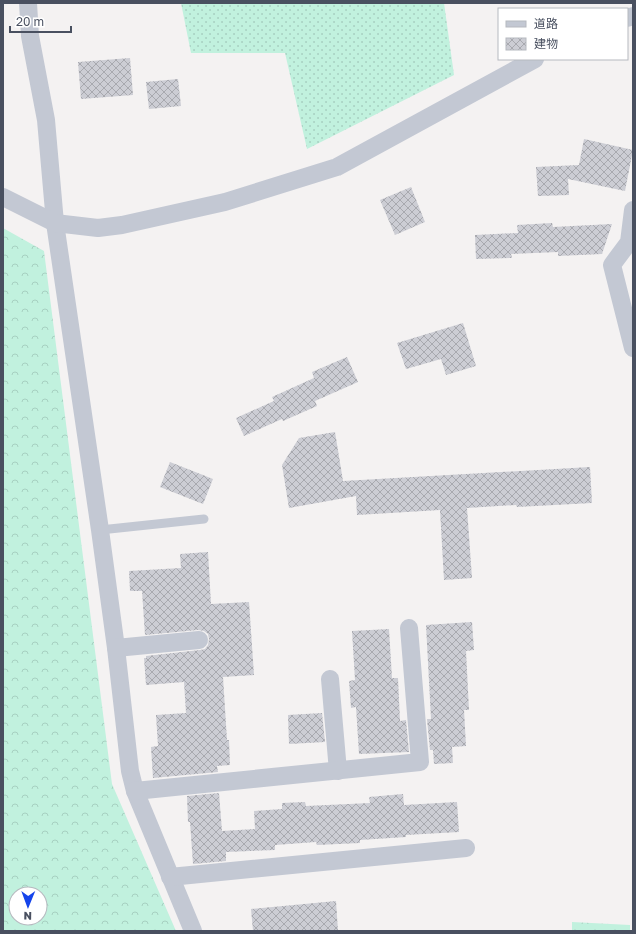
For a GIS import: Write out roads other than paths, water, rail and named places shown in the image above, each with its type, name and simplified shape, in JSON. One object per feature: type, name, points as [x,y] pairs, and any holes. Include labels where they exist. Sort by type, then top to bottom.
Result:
[{"type":"street","points":[[28,3],[30,36],[46,120],[56,223],[116,648],[130,771],[135,791],[193,931]]},
{"type":"street","points":[[3,197],[56,223],[98,228],[122,226],[225,202],[337,167],[533,60]]},
{"type":"street","points":[[633,210],[629,242],[612,265],[633,348]]},
{"type":"street","points":[[135,791],[420,762],[409,628]]},
{"type":"street","points":[[116,648],[199,640]]},
{"type":"street","points":[[330,679],[338,771]]},
{"type":"street","points":[[170,877],[466,848]]},
{"type":"lane","points":[[100,530],[204,519]]}]
